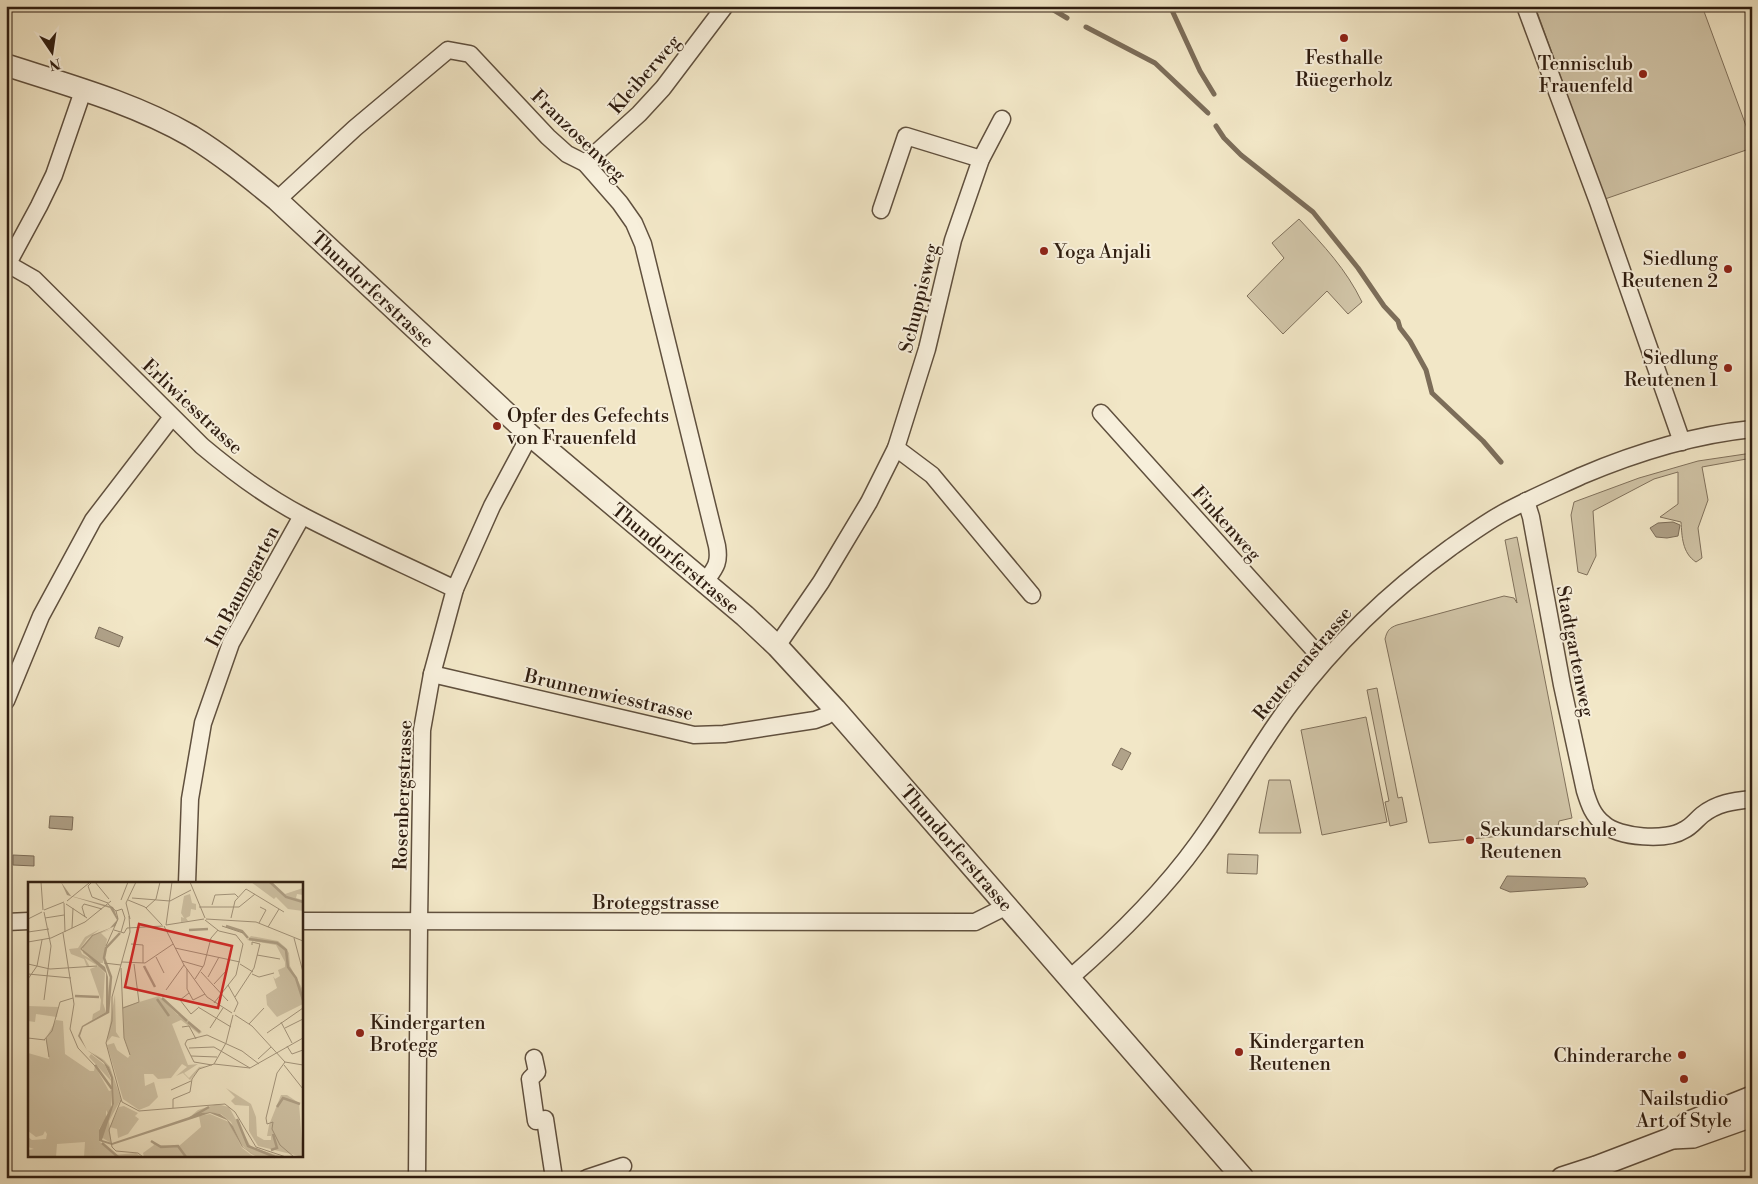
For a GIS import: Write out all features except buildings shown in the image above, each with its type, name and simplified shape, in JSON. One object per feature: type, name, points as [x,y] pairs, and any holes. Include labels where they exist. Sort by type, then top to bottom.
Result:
[{"type":"street","name":"Kleiberweg","points":[[585,163],[639,114],[663,88],[726,6]]},
{"type":"street","points":[[1525,6],[1602,210],[1682,442]]},
{"type":"street","name":"Franzosenweg","points":[[277,200],[355,128],[448,50],[470,54],[548,137],[567,154],[585,163],[620,203],[634,223],[643,244],[718,546],[719,558],[717,567],[705,582]]},
{"type":"street","name":"Thundorferstrasse","points":[[6,64],[151,117],[189,135],[234,164],[277,200],[530,435],[744,616],[777,646],[835,709],[1243,1178]]},
{"type":"street","points":[[7,265],[40,206],[54,175],[83,91]]},
{"type":"street","name":"Schuppisweg","points":[[777,646],[821,582],[869,502],[896,448],[927,349],[953,240],[981,159],[1002,119]]},
{"type":"street","points":[[881,210],[906,136],[981,159]]},
{"type":"street","name":"Erliwiesstrasse","points":[[7,265],[34,278],[172,417],[202,446],[230,469],[267,495],[302,516],[455,589]]},
{"type":"street","name":"Finkenweg","points":[[1101,413],[1324,661]]},
{"type":"street","points":[[6,701],[41,616],[93,520],[172,417]]},
{"type":"street","name":"Reutenenstrasse","points":[[1070,978],[1138,915],[1187,858],[1261,745],[1291,702],[1324,661],[1365,618],[1426,566],[1491,520],[1526,501],[1616,462],[1682,442],[1752,429]]},
{"type":"street","name":"Rosenbergstrasse","points":[[417,1178],[418,922],[422,730],[432,674],[455,589],[492,506],[530,435]]},
{"type":"street","points":[[896,448],[932,475],[1032,595]]},
{"type":"street","name":"Stadtgartenweg","points":[[1526,501],[1562,686],[1585,791],[1591,808],[1603,824],[1618,833],[1657,837],[1672,835],[1685,830],[1713,807],[1727,802],[1752,799]]},
{"type":"street","name":"Im Baumgarten","points":[[187,882],[190,799],[203,723],[231,644],[302,516]]},
{"type":"street","name":"Brunnenwiesstrasse","points":[[432,674],[694,735],[724,734],[815,720],[826,716],[835,709]]},
{"type":"street","name":"Broteggstrasse","points":[[302,921],[975,922],[1007,906]]},
{"type":"street","points":[[6,922],[28,922]]},
{"type":"street","points":[[534,1058],[537,1072],[530,1080],[536,1120],[545,1119],[554,1178]]},
{"type":"street","points":[[1672,1138],[1687,1123],[1752,1096]]},
{"type":"street","points":[[1562,1178],[1672,1138],[1693,1137],[1752,1116]]},
{"type":"street","points":[[587,1178],[623,1166]]},
{"type":"shaded area","name":"Tennisclub Frauenfeld","points":[[1535,6],[1702,6],[1752,142],[1752,148],[1605,199]]},
{"type":"shaded area","points":[[1299,219],[1342,268],[1362,302],[1348,314],[1327,291],[1283,334],[1247,296],[1284,258],[1272,243]]},
{"type":"shaded area","points":[[1752,453],[1752,458],[1702,467],[1708,500],[1698,528],[1702,558],[1696,562],[1685,549],[1681,522],[1660,517],[1678,504],[1678,472],[1654,479],[1593,511],[1596,556],[1587,575],[1578,572],[1571,515],[1574,502],[1639,478],[1698,461]]},
{"type":"shaded area","points":[[1673,522],[1680,525],[1678,536],[1656,537],[1650,528],[1658,523]]},
{"type":"shaded area","points":[[1517,537],[1572,818],[1559,821],[1558,826],[1553,831],[1429,843],[1385,639],[1390,629],[1397,625],[1504,596],[1514,598],[1517,603],[1505,540]]},
{"type":"shaded area","points":[[99,627],[123,637],[119,647],[95,638]]},
{"type":"shaded area","points":[[1377,688],[1398,798],[1402,797],[1407,822],[1390,826],[1385,802],[1389,801],[1367,690]]},
{"type":"shaded area","points":[[1366,717],[1387,822],[1322,835],[1301,730]]},
{"type":"shaded area","points":[[1121,748],[1131,753],[1122,770],[1112,765]]},
{"type":"shaded area","points":[[1269,780],[1290,780],[1301,833],[1259,833]]},
{"type":"shaded area","points":[[50,816],[73,817],[72,830],[49,828]]},
{"type":"shaded area","points":[[1228,854],[1258,855],[1257,874],[1227,873]]},
{"type":"shaded area","points":[[13,855],[34,856],[34,866],[13,865]]},
{"type":"shaded area","points":[[1507,876],[1585,878],[1588,884],[1585,887],[1510,892],[1500,888]]},
{"type":"waterway","points":[[1047,6],[1067,18]]},
{"type":"waterway","points":[[1170,6],[1200,71],[1214,94]]},
{"type":"waterway","points":[[1086,27],[1155,63],[1208,113]]},
{"type":"waterway","points":[[1216,126],[1224,138],[1241,155],[1313,212],[1358,268],[1384,306],[1398,321],[1400,328],[1410,341],[1426,370],[1432,393],[1483,441],[1501,462]]},
{"type":"place","name":"Festhalle Rüegerholz","points":[[1344,38]]},
{"type":"place","name":"Tennisclub Frauenfeld","points":[[1643,74]]},
{"type":"place","name":"Yoga Anjali","points":[[1044,251]]},
{"type":"place","name":"Siedlung Reutenen 2","points":[[1728,269]]},
{"type":"place","name":"Siedlung Reutenen 1","points":[[1728,368]]},
{"type":"place","name":"Opfer des Gefechts von Frauenfeld","points":[[497,426]]},
{"type":"place","name":"Sekundarschule Reutenen","points":[[1470,840]]},
{"type":"place","name":"Kindergarten Brotegg","points":[[360,1033]]},
{"type":"place","name":"Kindergarten Reutenen","points":[[1239,1052]]},
{"type":"place","name":"Chinderarche","points":[[1682,1055]]},
{"type":"place","name":"Nailstudio Art of Style","points":[[1684,1079]]}]
